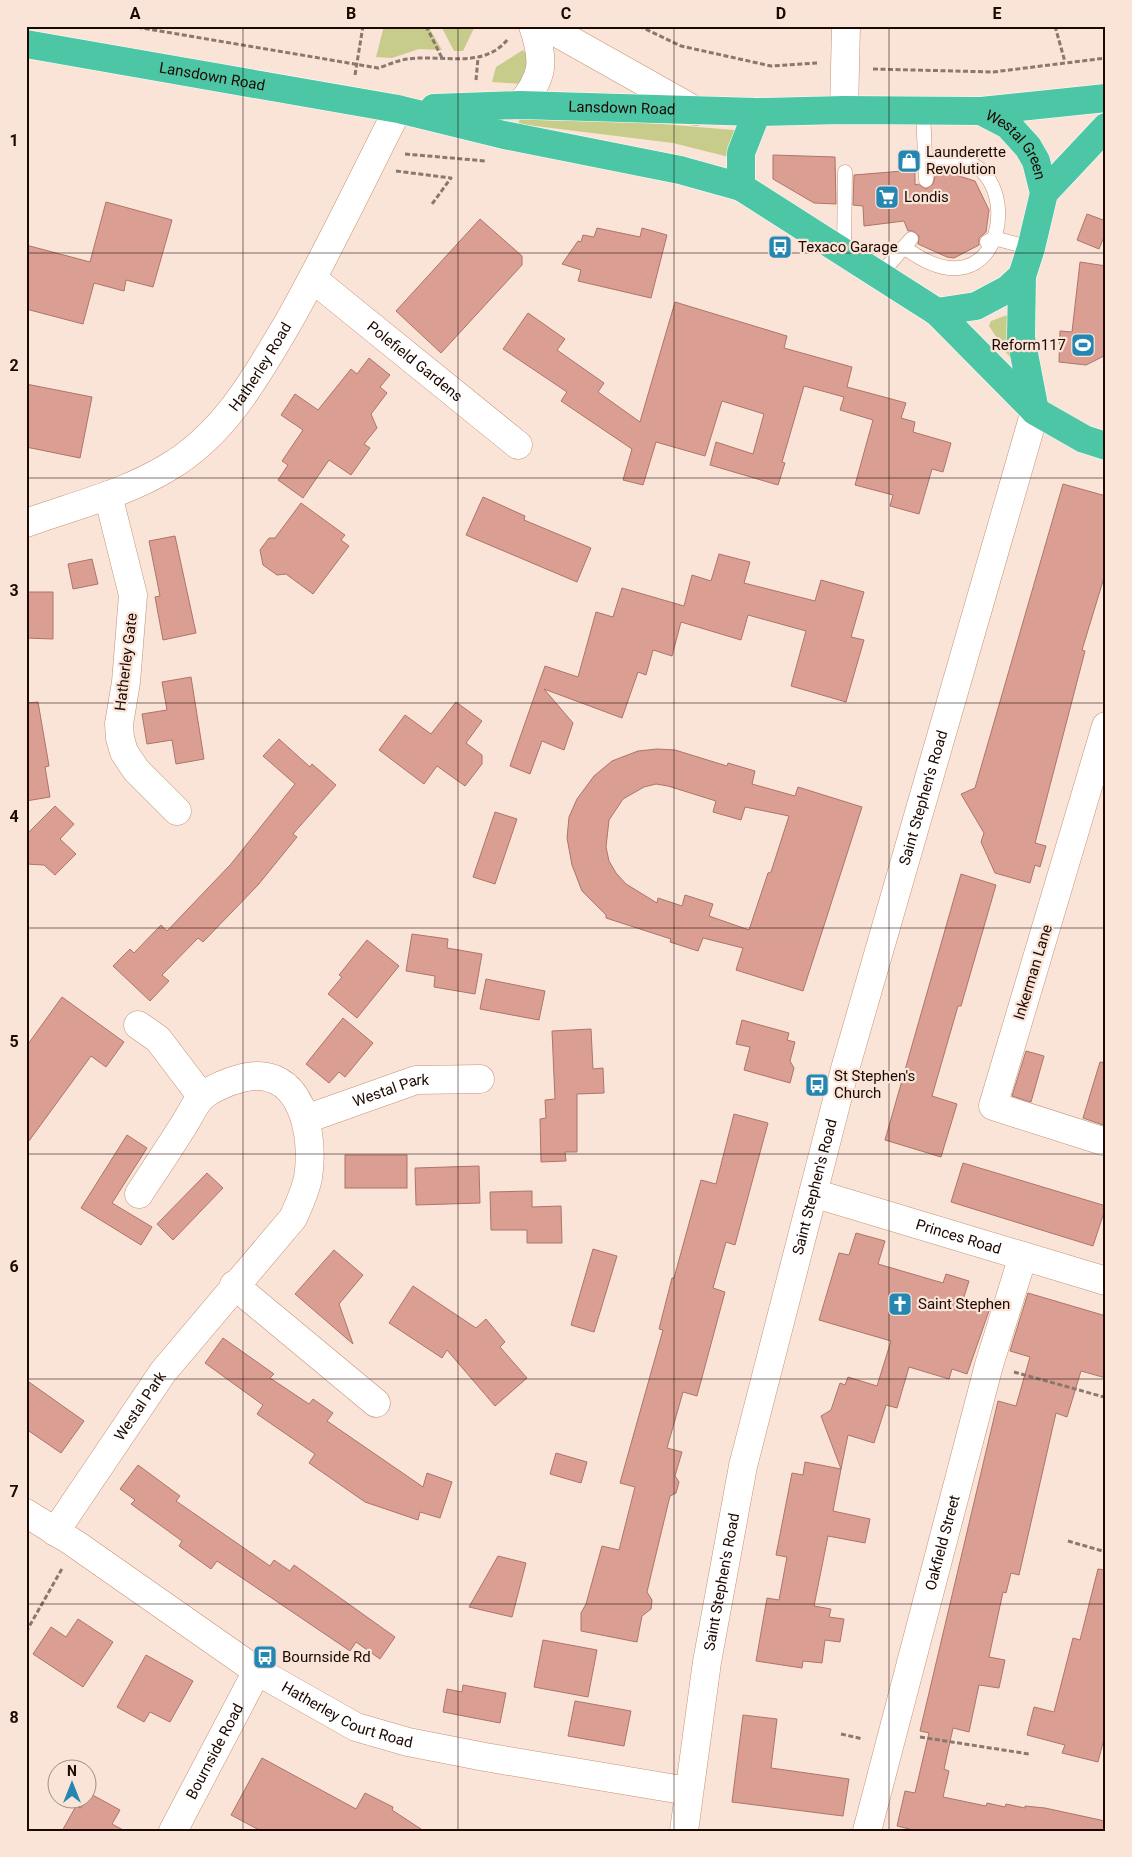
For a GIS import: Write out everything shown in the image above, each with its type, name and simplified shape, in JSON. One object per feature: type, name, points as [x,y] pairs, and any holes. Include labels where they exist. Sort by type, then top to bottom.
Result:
[{"type":"highway","name":"Lansdown Road","points":[[26,44],[398,109],[504,135],[680,170],[741,187]]},
{"type":"highway","points":[[981,111],[1106,98]]},
{"type":"highway","name":"Lansdown Road","points":[[398,109],[520,105],[757,112]]},
{"type":"highway","name":"Westal Green","points":[[757,112],[844,110],[981,111],[1008,125],[1028,147],[1039,169],[1044,193],[1031,248],[1022,276],[1021,338],[1035,411]]},
{"type":"highway","points":[[757,112],[740,153],[741,187],[937,312],[1035,411],[1084,439],[1106,446]]},
{"type":"highway","points":[[1044,193],[1106,127]]},
{"type":"highway","points":[[937,312],[976,306],[1008,289],[1022,276]]},
{"type":"street","points":[[545,26],[696,111]]},
{"type":"street","points":[[844,110],[846,26]]},
{"type":"street","points":[[520,105],[535,88],[541,71],[541,48],[522,31]]},
{"type":"street","name":"Hatherley Road","points":[[26,523],[139,483],[168,468],[195,449],[219,426],[253,382],[313,279],[398,109]]},
{"type":"street","name":"Polefield Gardens","points":[[313,279],[518,445]]},
{"type":"street","name":"Saint Stephen's Road","points":[[684,1831],[707,1662],[743,1466],[845,1068],[1035,411]]},
{"type":"street","name":"Hatherley Gate","points":[[108,494],[133,595],[128,664],[119,724],[120,738],[124,752],[136,770],[177,811]]},
{"type":"street","name":"Inkerman Lane","points":[[1106,726],[993,1106],[1106,1142]]},
{"type":"street","points":[[138,1025],[158,1039],[202,1097]]},
{"type":"street","name":"Westal Park","points":[[65,1537],[163,1372],[234,1285],[293,1218],[302,1199],[310,1159],[306,1119],[295,1095],[286,1086],[263,1076],[250,1076],[220,1084],[202,1097],[139,1194]]},
{"type":"street","name":"Westal Park","points":[[306,1119],[416,1080],[480,1079]]},
{"type":"street","name":"Princes Road","points":[[813,1194],[1106,1281]]},
{"type":"street","name":"Oakfield Street","points":[[867,1831],[879,1737],[1023,1256]]},
{"type":"street","points":[[234,1285],[376,1402]]},
{"type":"street","name":"Hatherley Court Road","points":[[26,1513],[65,1537],[258,1671],[356,1727],[408,1742],[688,1791]]},
{"type":"street","name":"Bournside Road","points":[[173,1831],[258,1671]]},
{"type":"lane","points":[[923,110],[926,180]]},
{"type":"lane","points":[[879,276],[908,243],[929,263],[944,267],[961,268],[980,260],[988,254],[989,240],[998,202],[992,184],[984,172],[971,164],[957,160],[925,166]]},
{"type":"lane","points":[[844,253],[845,172]]},
{"type":"lane","points":[[989,240],[1031,248]]},
{"type":"path","points":[[130,26],[378,68],[407,59],[478,58],[499,50],[522,31]]},
{"type":"path","points":[[350,101],[364,26]]},
{"type":"path","points":[[426,26],[442,58]]},
{"type":"path","points":[[1055,26],[1065,62]]},
{"type":"path","points":[[372,159],[499,162],[504,135]]},
{"type":"path","points":[[372,159],[452,178],[432,204]]},
{"type":"path","points":[[989,1365],[1104,1397]]},
{"type":"path","points":[[26,1632],[65,1537]]},
{"type":"path","points":[[1068,1541],[1106,1552]]},
{"type":"path","points":[[841,1734],[930,1738],[1029,1754]]},
{"type":"green space","points":[[384,26],[428,26],[442,50],[419,49],[392,58],[376,57]]},
{"type":"green space","points":[[441,26],[475,26],[463,51],[454,51]]},
{"type":"green space","points":[[523,50],[532,61],[523,84],[492,82],[496,67]]},
{"type":"green space","points":[[520,112],[745,131],[737,159],[673,143],[519,124]]},
{"type":"green space","points":[[1013,313],[1016,367],[989,326],[991,321]]},
{"type":"building","points":[[773,155],[835,157],[836,204],[814,203],[773,179]]},
{"type":"building","points":[[915,170],[915,185],[918,184],[926,189],[933,184],[935,176],[943,171],[975,181],[989,210],[986,232],[979,238],[979,245],[954,258],[947,257],[918,244],[919,236],[913,231],[908,231],[904,221],[864,226],[863,206],[853,205],[854,175]]},
{"type":"building","points":[[106,202],[172,220],[153,287],[126,280],[124,291],[94,283],[83,324],[26,309],[26,245],[90,262]]},
{"type":"building","points":[[1087,214],[1106,221],[1106,232],[1099,249],[1077,240]]},
{"type":"building","points":[[480,219],[522,256],[522,265],[441,353],[396,311]]},
{"type":"building","points":[[597,228],[640,237],[642,228],[667,235],[651,298],[578,281],[581,270],[562,264],[578,241],[581,242],[583,235],[594,237]]},
{"type":"building","points":[[1080,262],[1106,266],[1106,355],[1086,365],[1059,362],[1060,331],[1072,332]]},
{"type":"building","points":[[675,302],[787,336],[784,348],[852,367],[847,387],[906,403],[901,418],[915,422],[913,432],[951,443],[943,472],[932,469],[919,514],[890,506],[893,495],[855,485],[873,420],[840,410],[844,397],[804,386],[782,462],[785,463],[778,485],[710,465],[716,442],[753,454],[764,414],[722,401],[705,456],[656,442],[643,485],[623,480],[632,449],[561,401],[567,392],[503,349],[528,313],[565,339],[557,350],[604,383],[598,392],[640,422]]},
{"type":"building","points":[[369,358],[390,375],[380,387],[387,393],[371,414],[377,428],[364,444],[370,448],[351,475],[329,460],[303,498],[278,480],[288,465],[282,461],[303,430],[281,415],[295,394],[318,410],[351,369],[357,374]]},
{"type":"building","points":[[26,384],[92,397],[80,458],[26,447]]},
{"type":"building","points":[[1063,484],[1106,496],[1106,571],[1082,650],[1085,651],[1035,843],[1046,846],[1040,867],[1035,865],[1030,883],[995,873],[981,842],[984,833],[961,794],[975,788]]},
{"type":"building","points":[[483,497],[525,516],[524,520],[591,548],[577,582],[466,535]]},
{"type":"building","points":[[301,503],[345,535],[341,540],[349,546],[313,594],[286,574],[277,575],[263,565],[260,550],[269,538],[275,538]]},
{"type":"building","points":[[175,536],[196,633],[163,640],[155,597],[160,596],[149,541]]},
{"type":"building","points":[[719,554],[750,562],[744,583],[815,601],[821,580],[864,592],[851,637],[864,640],[846,702],[791,686],[806,631],[748,615],[741,640],[681,622],[672,656],[653,650],[646,675],[638,672],[622,718],[544,689],[573,723],[564,750],[542,741],[530,774],[510,766],[545,666],[578,677],[596,612],[613,617],[622,588],[684,606],[692,575],[711,581]]},
{"type":"building","points":[[92,559],[98,584],[73,589],[68,564]]},
{"type":"building","points":[[26,592],[53,592],[53,639],[26,638]]},
{"type":"building","points":[[191,677],[204,759],[176,764],[172,740],[147,744],[142,714],[167,710],[162,682]]},
{"type":"building","points":[[38,702],[49,766],[45,767],[50,797],[26,801],[26,703]]},
{"type":"building","points":[[456,702],[482,721],[466,743],[482,755],[482,764],[465,786],[437,766],[424,784],[379,750],[405,715],[431,734]]},
{"type":"building","points":[[279,739],[310,767],[312,764],[336,785],[293,834],[297,837],[258,885],[203,942],[198,938],[162,975],[169,981],[150,1001],[113,966],[130,949],[134,953],[161,925],[167,931],[231,864],[295,784],[263,756]]},
{"type":"building","points":[[675,750],[727,766],[728,763],[755,771],[752,784],[795,796],[798,787],[862,807],[803,991],[736,970],[743,948],[703,938],[698,951],[670,942],[671,939],[606,918],[606,915],[582,891],[572,865],[567,838],[569,817],[577,799],[594,776],[612,761],[638,751]],"holes":[[[656,784],[716,801],[713,812],[741,820],[745,807],[789,816],[771,872],[768,873],[749,930],[709,916],[713,904],[685,895],[682,906],[658,898],[657,903],[626,884],[616,873],[609,861],[606,847],[609,820],[623,799],[644,787]]]},
{"type":"building","points":[[55,806],[74,824],[60,839],[76,854],[55,875],[44,865],[26,864],[26,835]]},
{"type":"building","points":[[495,812],[517,819],[495,884],[473,877]]},
{"type":"building","points":[[961,874],[996,885],[961,1006],[958,1006],[932,1096],[957,1104],[941,1157],[885,1140]]},
{"type":"building","points":[[412,934],[448,939],[447,948],[482,954],[475,994],[434,987],[435,976],[406,971]]},
{"type":"building","points":[[367,940],[399,966],[357,1018],[328,994],[342,977],[339,975]]},
{"type":"building","points":[[486,979],[545,991],[539,1020],[480,1009]]},
{"type":"building","points":[[62,997],[124,1042],[106,1067],[91,1056],[26,1145],[26,1047]]},
{"type":"building","points":[[343,1018],[373,1043],[345,1077],[339,1072],[329,1083],[306,1064]]},
{"type":"building","points":[[742,1020],[789,1033],[787,1040],[795,1042],[790,1061],[794,1068],[790,1083],[744,1070],[750,1047],[736,1044]]},
{"type":"building","points":[[591,1029],[593,1069],[603,1068],[604,1093],[577,1094],[577,1152],[565,1152],[566,1161],[541,1162],[540,1119],[546,1118],[545,1100],[555,1099],[552,1031]]},
{"type":"building","points":[[1026,1051],[1044,1056],[1031,1102],[1012,1096]]},
{"type":"building","points":[[1100,1062],[1106,1063],[1106,1126],[1083,1118]]},
{"type":"building","points":[[734,1114],[768,1123],[735,1245],[726,1242],[713,1288],[725,1292],[697,1396],[683,1392],[667,1448],[682,1452],[675,1476],[679,1482],[676,1493],[670,1496],[647,1592],[652,1600],[651,1609],[642,1616],[637,1642],[581,1631],[581,1613],[586,1604],[602,1546],[619,1550],[635,1487],[620,1483],[663,1330],[659,1329],[672,1278],[674,1278],[701,1180],[716,1184]]},
{"type":"building","points":[[127,1135],[147,1148],[112,1203],[152,1227],[141,1245],[81,1208]]},
{"type":"building","points":[[345,1155],[407,1155],[407,1188],[345,1188]]},
{"type":"building","points":[[963,1163],[1106,1206],[1093,1246],[951,1202]]},
{"type":"building","points":[[479,1166],[480,1203],[416,1205],[415,1168]]},
{"type":"building","points":[[207,1173],[223,1188],[173,1240],[157,1224]]},
{"type":"building","points":[[532,1191],[532,1207],[561,1206],[562,1243],[527,1243],[527,1230],[491,1230],[490,1192]]},
{"type":"building","name":"Saint Stephen","points":[[856,1233],[885,1241],[878,1264],[943,1283],[946,1274],[969,1281],[963,1300],[990,1308],[967,1374],[952,1369],[949,1379],[909,1367],[897,1408],[886,1405],[874,1443],[848,1435],[841,1469],[821,1416],[831,1410],[840,1383],[845,1385],[848,1377],[877,1386],[891,1341],[819,1320],[839,1253],[849,1255]]},
{"type":"building","points":[[593,1249],[617,1256],[594,1332],[571,1325]]},
{"type":"building","points":[[334,1250],[363,1275],[339,1304],[353,1344],[295,1294]]},
{"type":"building","points":[[413,1286],[476,1328],[486,1319],[505,1342],[500,1347],[527,1378],[495,1406],[447,1350],[442,1358],[389,1323]]},
{"type":"building","points":[[1028,1293],[1106,1316],[1106,1378],[1081,1371],[1067,1417],[1056,1413],[1019,1575],[1011,1573],[1006,1593],[1003,1592],[989,1657],[1005,1660],[999,1688],[979,1685],[969,1732],[953,1728],[944,1769],[949,1771],[943,1797],[986,1806],[987,1803],[1005,1807],[1006,1804],[1025,1808],[1025,1806],[1045,1808],[1105,1821],[1104,1831],[917,1831],[897,1826],[905,1791],[915,1793],[929,1733],[920,1731],[998,1401],[1016,1406],[1030,1357],[1010,1351]]},
{"type":"building","points":[[223,1338],[274,1374],[270,1378],[309,1404],[313,1399],[333,1413],[327,1421],[423,1487],[427,1473],[452,1482],[440,1518],[420,1512],[418,1520],[365,1502],[309,1463],[315,1454],[257,1414],[263,1405],[205,1363]]},
{"type":"building","points":[[26,1380],[84,1421],[61,1453],[26,1429]]},
{"type":"building","points":[[556,1453],[587,1462],[581,1483],[550,1474]]},
{"type":"building","points":[[805,1462],[841,1469],[833,1511],[870,1519],[865,1543],[828,1536],[814,1606],[831,1609],[829,1617],[844,1619],[840,1642],[825,1640],[822,1663],[803,1661],[802,1668],[756,1661],[767,1598],[779,1600],[787,1557],[776,1555],[792,1473],[803,1475]]},
{"type":"building","points":[[138,1465],[180,1496],[176,1501],[270,1566],[274,1560],[290,1571],[294,1565],[395,1637],[380,1659],[356,1642],[350,1651],[217,1561],[211,1569],[179,1546],[182,1541],[131,1504],[135,1500],[120,1489]]},
{"type":"building","points":[[498,1556],[526,1563],[512,1617],[469,1607]]},
{"type":"building","points":[[1098,1569],[1106,1570],[1106,1731],[1098,1762],[1062,1753],[1065,1745],[1027,1735],[1034,1707],[1054,1712],[1073,1638],[1080,1640]]},
{"type":"building","points":[[78,1619],[113,1642],[83,1687],[33,1654],[51,1627],[66,1637]]},
{"type":"building","points":[[543,1640],[597,1650],[588,1697],[534,1687]]},
{"type":"building","points":[[146,1655],[193,1681],[170,1722],[150,1712],[144,1722],[117,1707]]},
{"type":"building","points":[[463,1685],[506,1693],[500,1723],[443,1712],[447,1689],[462,1692]]},
{"type":"building","points":[[575,1701],[631,1711],[624,1746],[568,1736]]},
{"type":"building","points":[[743,1715],[777,1719],[771,1768],[849,1779],[843,1816],[732,1802]]},
{"type":"building","points":[[262,1758],[356,1809],[365,1793],[393,1807],[392,1810],[424,1831],[261,1831],[231,1815]]},
{"type":"building","points":[[98,1798],[120,1810],[112,1824],[125,1831],[62,1831],[74,1810],[98,1810]]},
{"type":"place","name":"Launderette Revolution","points":[[909,161]]},
{"type":"place","name":"Londis","points":[[887,197]]},
{"type":"place","name":"Texaco Garage","points":[[780,247]]},
{"type":"place","name":"Reform117","points":[[1083,345]]},
{"type":"place","name":"St Stephen's Church","points":[[817,1085]]},
{"type":"place","name":"Saint Stephen","points":[[900,1304]]},
{"type":"place","name":"Bournside Rd","points":[[265,1657]]}]
